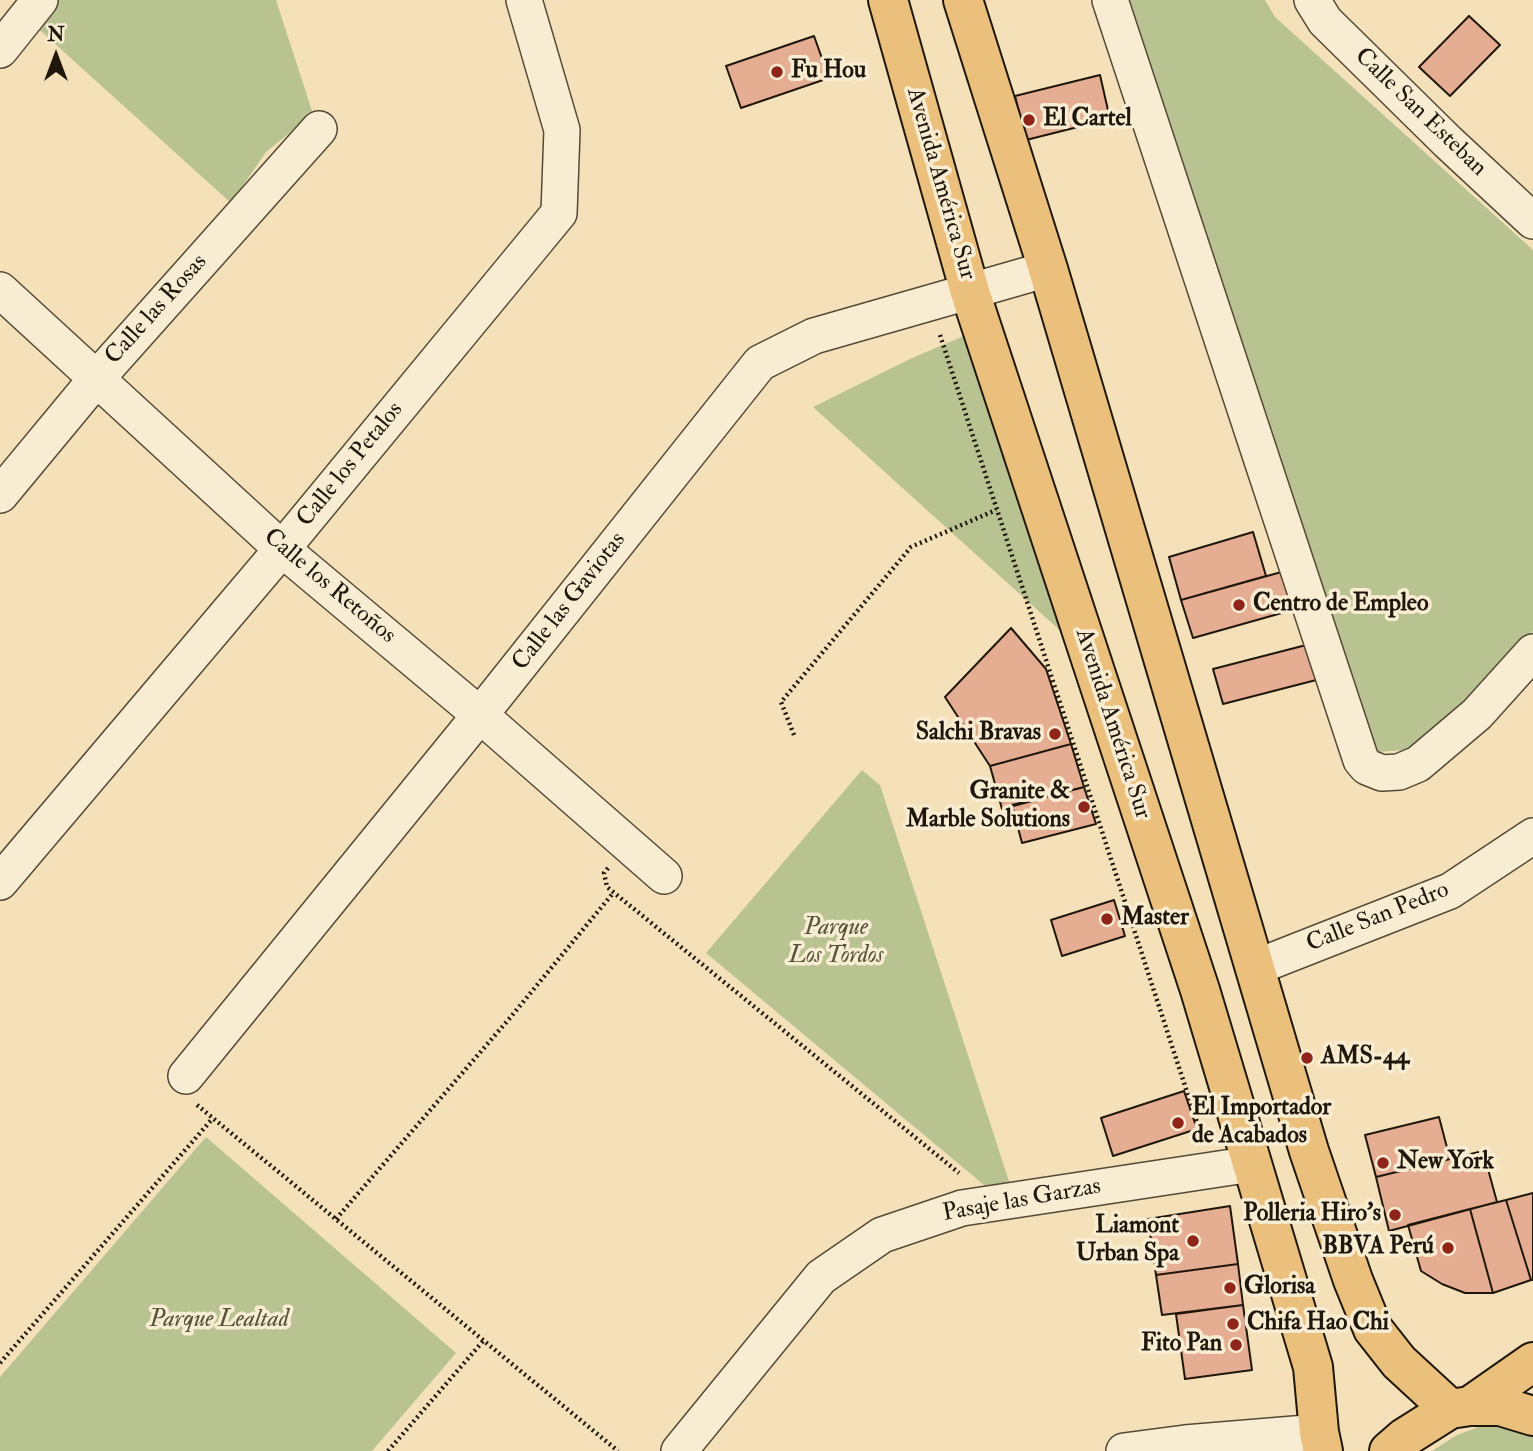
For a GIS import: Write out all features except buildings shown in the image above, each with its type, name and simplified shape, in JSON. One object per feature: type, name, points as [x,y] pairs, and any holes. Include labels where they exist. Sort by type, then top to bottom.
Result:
[{"type":"main road","name":"Avenida América Sur","points":[[888,0],[970,292],[1200,990],[1312,1367],[1321,1442]]},
{"type":"main road","points":[[963,0],[1048,269],[1309,1151],[1353,1280],[1373,1329],[1399,1363],[1460,1407],[1500,1406],[1533,1416]]},
{"type":"main road","points":[[1389,1451],[1404,1438],[1533,1362]]},
{"type":"street","points":[[0,50],[40,0]]},
{"type":"street","name":"Calle los Petalos","points":[[0,882],[282,548],[559,213],[562,130],[524,0]]},
{"type":"street","points":[[1110,0],[1361,760],[1367,768],[1382,773],[1399,772],[1418,764],[1477,713],[1533,652]]},
{"type":"street","name":"Calle San Esteban","points":[[1312,0],[1325,21],[1533,221]]},
{"type":"street","name":"Calle las Rosas","points":[[0,495],[97,378],[318,129]]},
{"type":"street","name":"Calle las Gaviotas","points":[[186,1076],[480,715],[760,363],[814,337],[1048,269]]},
{"type":"street","name":"Calle los Retoños","points":[[0,290],[282,548],[480,715],[664,876]]},
{"type":"street","name":"Calle San Pedro","points":[[1254,968],[1450,891],[1533,836]]},
{"type":"street","name":"Pasaje las Garzas","points":[[679,1451],[821,1277],[882,1235],[961,1208],[1252,1164]]},
{"type":"street","points":[[1124,1451],[1185,1443],[1321,1442]]},
{"type":"path","points":[[930,304],[1213,1169]]},
{"type":"path","points":[[794,735],[781,702],[911,547],[996,510]]},
{"type":"path","points":[[625,842],[604,873],[607,887],[995,1203]]},
{"type":"path","points":[[336,1219],[509,1019],[614,892]]},
{"type":"path","points":[[186,1076],[192,1101],[618,1451]]},
{"type":"path","points":[[0,1363],[213,1118]]},
{"type":"path","points":[[388,1451],[484,1340]]},
{"type":"green space","points":[[53,0],[276,0],[313,114],[266,152],[231,203],[33,24]]},
{"type":"green space","points":[[1113,0],[1265,0],[1275,17],[1533,250],[1533,631],[1440,736],[1403,750],[1366,753]]},
{"type":"green space","points":[[966,335],[1065,635],[813,407],[910,359]]},
{"type":"green space","name":"Parque Los Tordos","points":[[862,770],[880,785],[1020,1215],[706,953]]},
{"type":"green space","name":"Parque Lealtad","points":[[206,1137],[456,1353],[372,1451],[0,1451],[0,1377]]},
{"type":"green space","points":[[1496,1420],[1533,1423],[1533,1451],[1432,1451],[1455,1436]]},
{"type":"place","name":"Fu Hou","points":[[777,72]]},
{"type":"place","name":"El Cartel","points":[[1029,120]]},
{"type":"place","name":"Centro de Empleo","points":[[1239,605]]},
{"type":"place","name":"Salchi Bravas","points":[[1055,734]]},
{"type":"place","name":"Granite & Marble Solutions","points":[[1084,807]]},
{"type":"place","name":"Master","points":[[1107,919]]},
{"type":"place","name":"AMS-44","points":[[1307,1058]]},
{"type":"place","name":"El Importador de Acabados","points":[[1178,1123]]},
{"type":"place","name":"New York","points":[[1383,1163]]},
{"type":"place","name":"Polleria Hiro's","points":[[1395,1215]]},
{"type":"place","name":"Liamont Urban Spa","points":[[1193,1241]]},
{"type":"place","name":"BBVA Perú","points":[[1448,1248]]},
{"type":"place","name":"Glorisa","points":[[1230,1288]]},
{"type":"place","name":"Chifa Hao Chi","points":[[1233,1324]]},
{"type":"place","name":"Fito Pan","points":[[1236,1345]]}]
